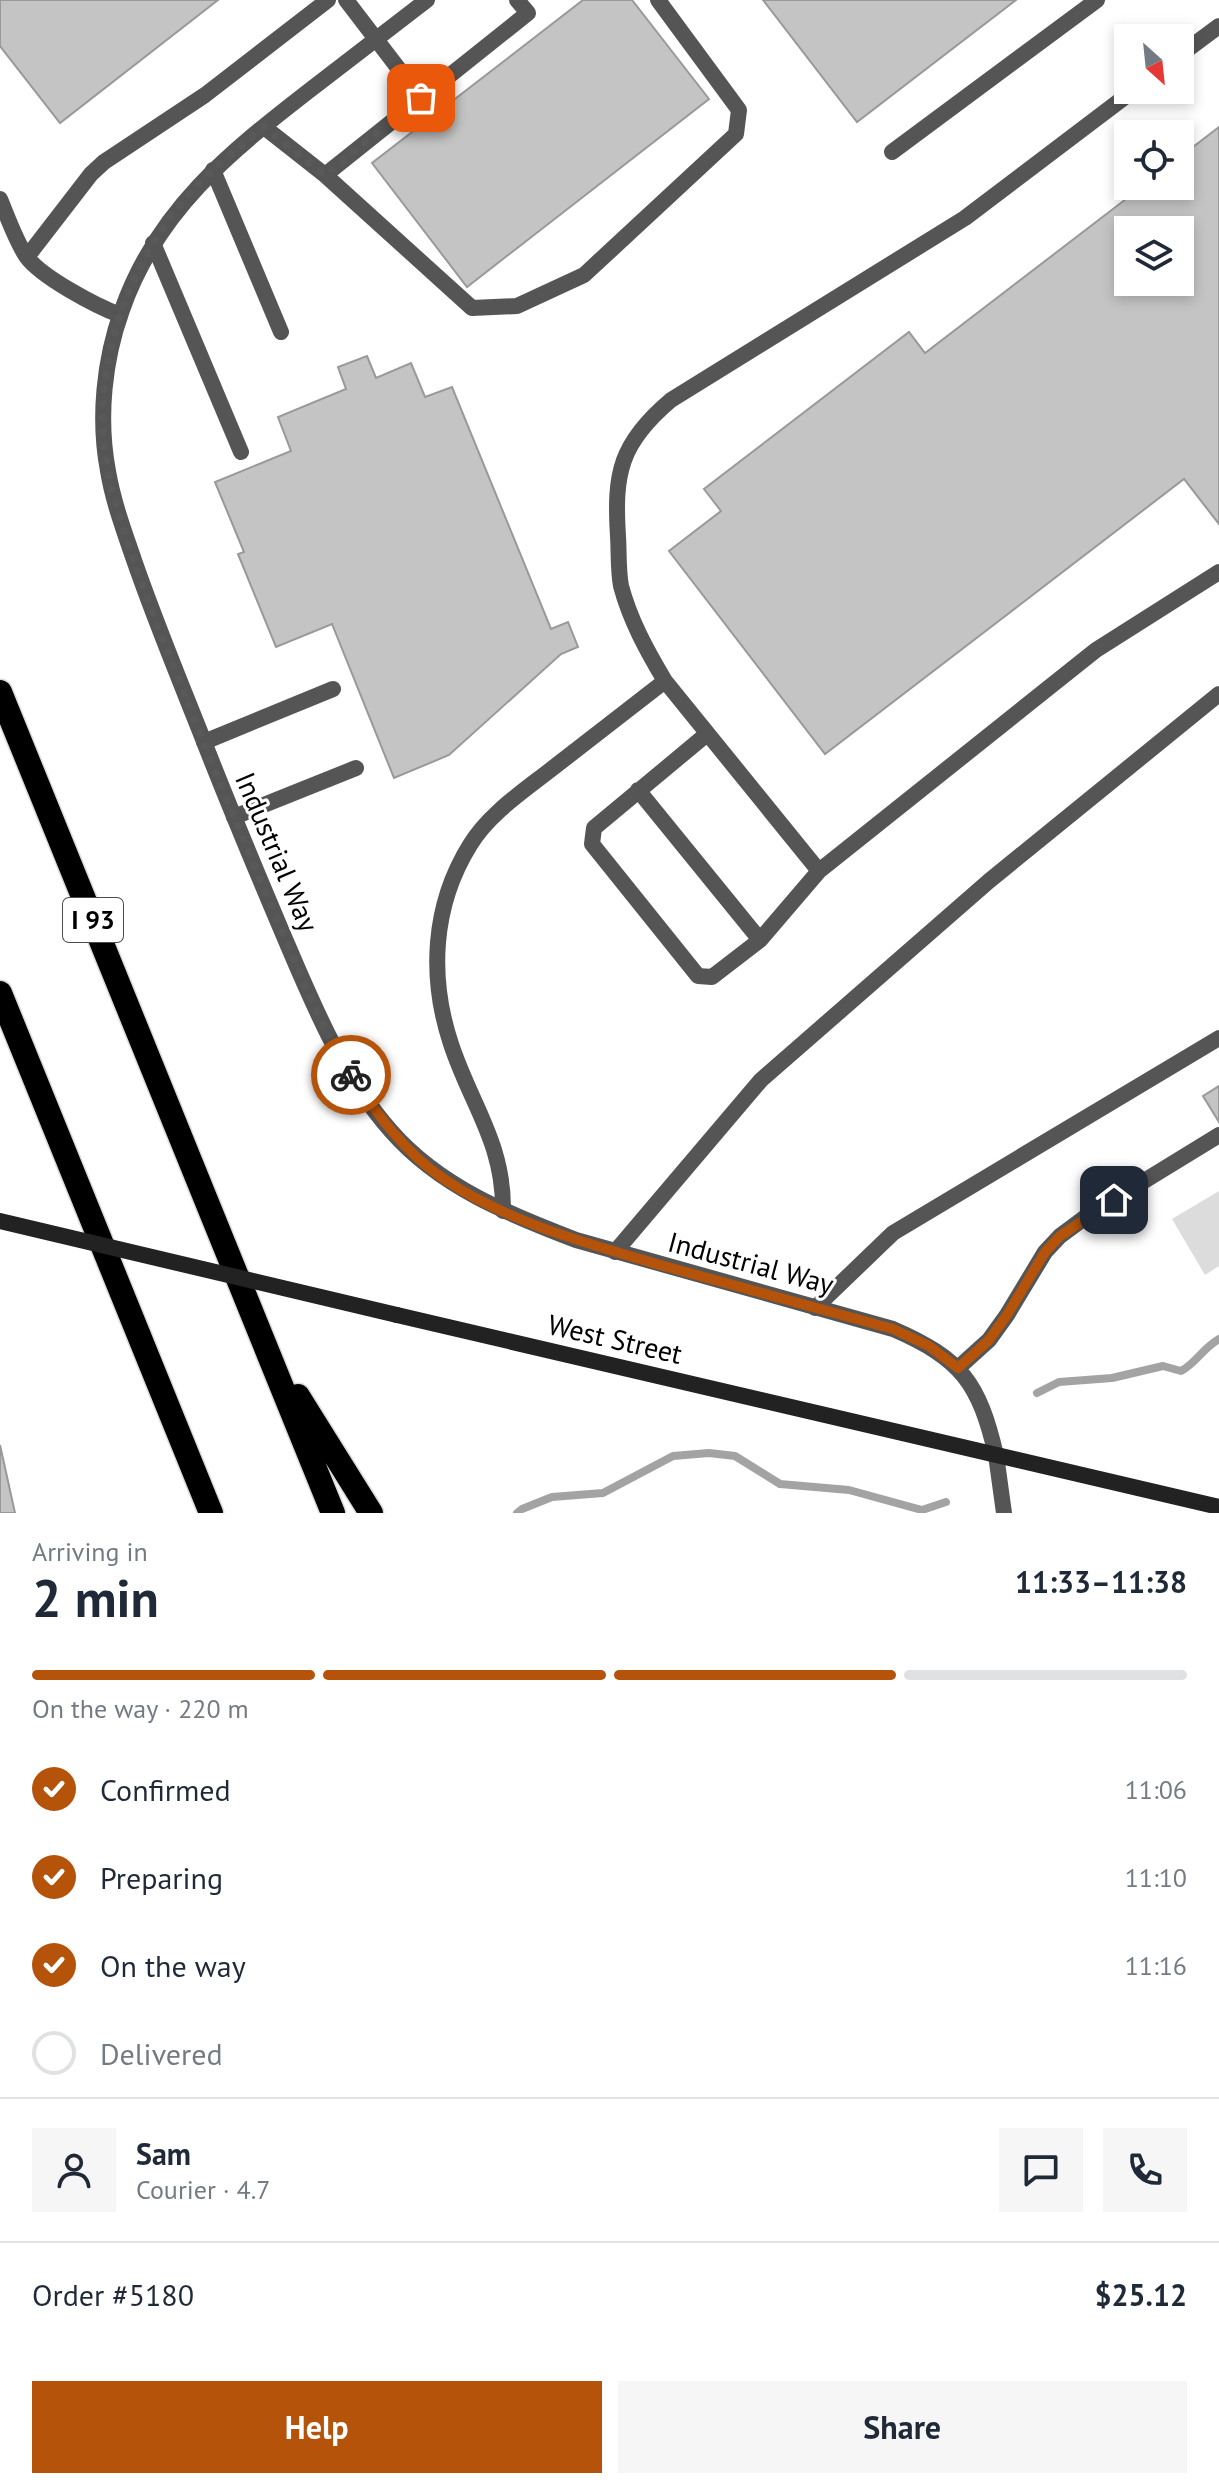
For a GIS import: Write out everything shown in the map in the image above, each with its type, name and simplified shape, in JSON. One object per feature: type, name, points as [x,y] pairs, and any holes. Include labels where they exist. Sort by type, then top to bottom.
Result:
[{"type":"highway","name":"I 93","points":[[0,692],[333,1513]]},
{"type":"highway","points":[[0,993],[211,1513]]},
{"type":"highway","points":[[263,1340],[371,1513]]},
{"type":"main road","name":"West Street","points":[[0,1221],[1219,1507]]},
{"type":"street","points":[[27,257],[91,174],[104,162],[205,95],[328,0]]},
{"type":"street","points":[[346,0],[421,98]]},
{"type":"street","name":"Industrial Way","points":[[427,0],[213,170],[180,205],[153,243],[131,285],[110,352],[104,399],[107,470],[144,589],[302,979],[346,1066],[392,1133],[453,1185],[503,1211],[576,1240],[893,1329],[929,1346],[958,1368],[982,1404],[996,1455],[1004,1513]]},
{"type":"street","points":[[325,175],[528,13],[517,0]]},
{"type":"street","points":[[264,127],[325,175],[472,308],[517,306],[584,275],[736,134],[739,110],[658,0]]},
{"type":"street","points":[[892,152],[1097,0]]},
{"type":"street","points":[[1194,45],[1219,26]]},
{"type":"street","points":[[819,871],[665,681],[644,646],[620,583],[616,498],[624,457],[643,426],[671,400],[965,218],[1116,104]]},
{"type":"street","points":[[213,170],[281,332]]},
{"type":"street","points":[[0,199],[27,257],[92,304],[120,315]]},
{"type":"street","points":[[153,243],[241,452]]},
{"type":"street","points":[[707,734],[594,828],[592,844],[698,976],[712,977],[760,940],[819,871],[1096,650],[1219,572]]},
{"type":"street","points":[[503,1211],[498,1158],[452,1047],[440,1008],[436,963],[440,919],[451,881],[471,843],[495,816],[665,681]]},
{"type":"street","points":[[204,742],[333,689]]},
{"type":"street","points":[[615,1252],[761,1080],[989,881],[1219,694]]},
{"type":"street","points":[[234,817],[356,768]]},
{"type":"street","points":[[638,790],[760,940]]},
{"type":"street","points":[[815,1308],[893,1233],[1219,1038]]},
{"type":"street","points":[[958,1368],[989,1340],[1045,1252],[1060,1236],[1087,1216],[1219,1135]]},
{"type":"shaded area","points":[[1219,1191],[1219,1266],[1205,1275],[1172,1219]]},
{"type":"building","points":[[0,0],[218,0],[60,123],[0,46]]},
{"type":"building","points":[[583,0],[632,0],[709,99],[467,287],[372,163]]},
{"type":"building","points":[[763,0],[1016,0],[857,122]]},
{"type":"building","points":[[1219,127],[1219,524],[1184,479],[825,754],[669,551],[721,511],[704,489],[909,332],[925,353],[1125,200],[1194,200],[1194,146]]},
{"type":"building","points":[[367,356],[376,378],[411,363],[425,397],[452,387],[551,629],[568,622],[578,647],[561,654],[449,755],[394,778],[332,624],[276,647],[238,554],[244,552],[215,482],[291,451],[278,417],[346,389],[338,367]]},
{"type":"building","points":[[1219,1086],[1219,1122],[1203,1096]]},
{"type":"building","points":[[0,1445],[15,1513],[0,1513]]},
{"type":"waterway","points":[[1037,1393],[1059,1382],[1112,1378],[1163,1366],[1181,1371],[1219,1339]]},
{"type":"waterway","points":[[517,1513],[552,1497],[603,1493],[673,1456],[709,1453],[735,1456],[780,1484],[849,1490],[922,1510],[946,1502]]},
{"type":"way so far","points":[[351,1075],[302,979],[144,589],[107,470],[104,399],[110,352],[131,285],[166,224],[213,170],[264,127],[325,175],[421,98]]},
{"type":"route","points":[[351,1075],[392,1133],[425,1164],[464,1191],[503,1211],[576,1240],[893,1329],[929,1346],[958,1368],[989,1340],[1045,1252],[1060,1236],[1114,1200]]}]
